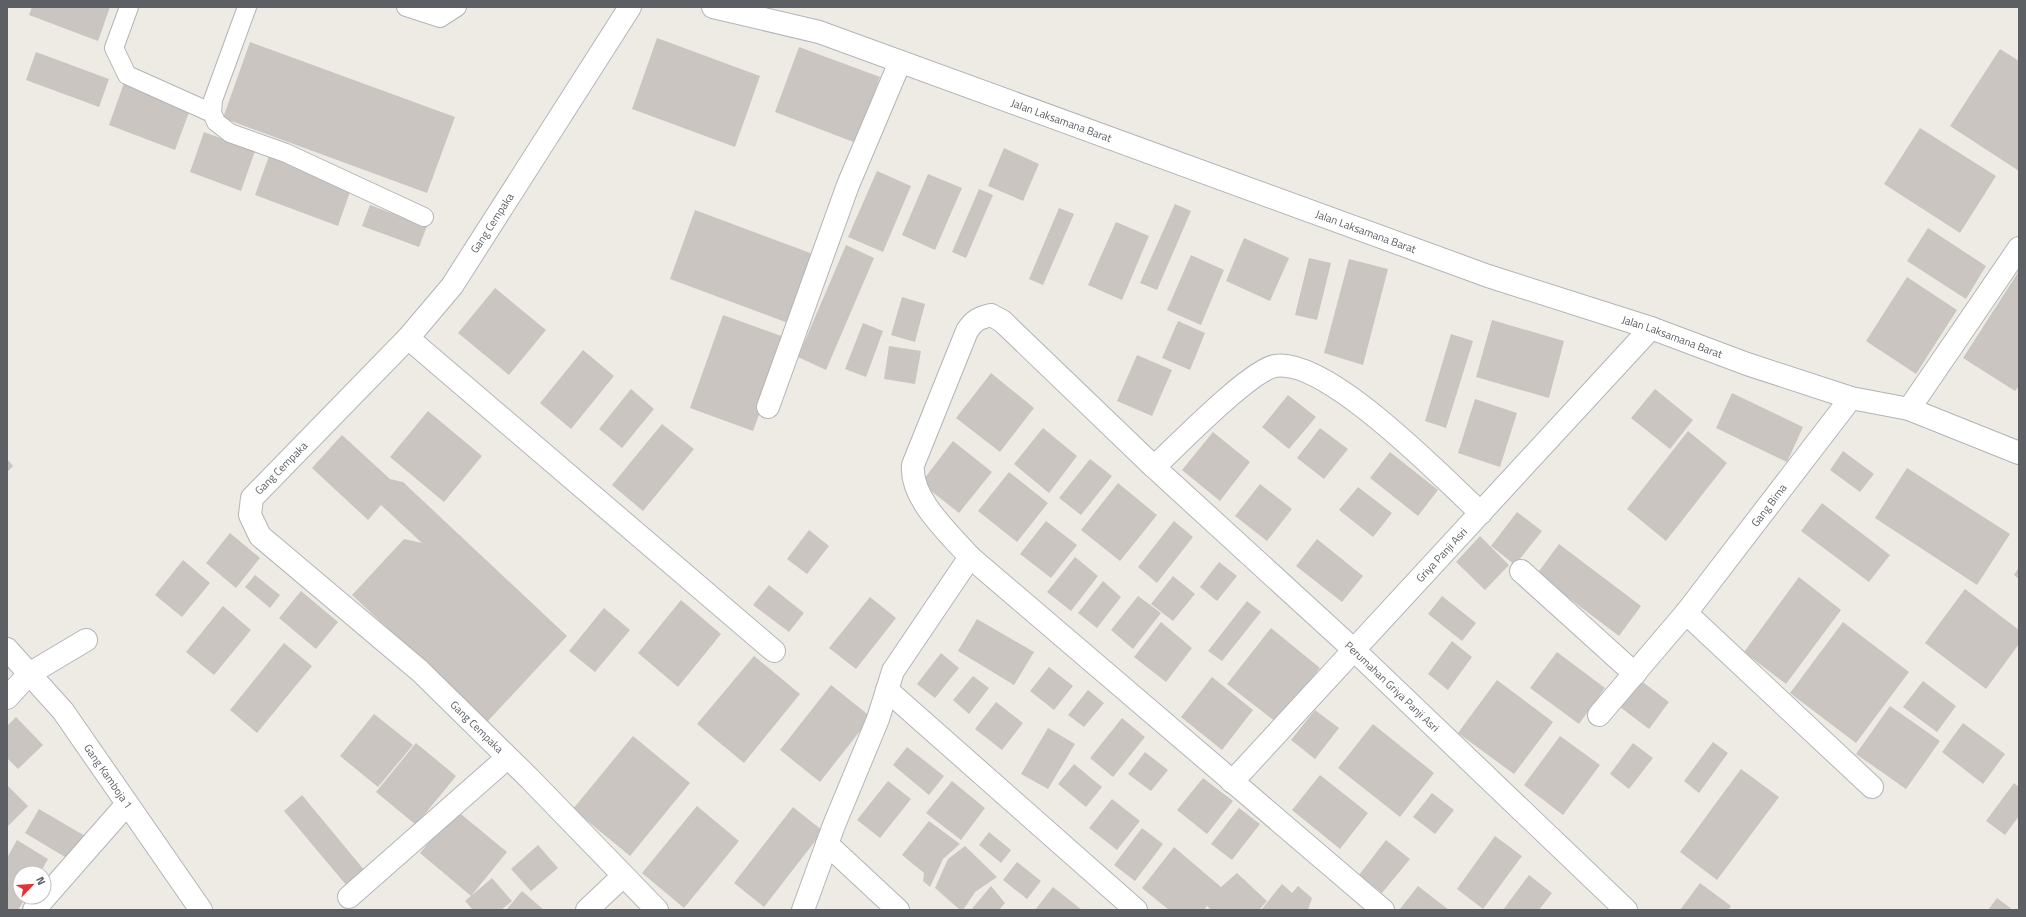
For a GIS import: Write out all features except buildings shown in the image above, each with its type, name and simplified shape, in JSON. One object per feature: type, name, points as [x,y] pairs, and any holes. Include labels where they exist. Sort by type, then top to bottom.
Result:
[{"type":"street","name":"Gang Cempaka","points":[[630,7],[452,286],[408,338],[252,498],[250,515],[260,536],[420,671],[530,779],[657,910]]},
{"type":"street","name":"Jalan Laksamana Barat","points":[[713,7],[818,32],[1488,276],[1651,328],[1746,364],[1851,398],[1909,409],[2019,453]]},
{"type":"street","points":[[768,407],[848,185],[900,62]]},
{"type":"street","points":[[1909,409],[2019,248]]},
{"type":"street","name":"Perumahan Griya Panji Asri","points":[[1372,906],[1232,782],[970,557],[922,501],[912,476],[913,466],[967,331],[973,322],[980,317],[991,315],[1002,321],[1154,467],[1354,650],[1626,910]]},
{"type":"street","name":"Griya Panji Asri","points":[[1232,782],[1651,328]]},
{"type":"street","points":[[408,338],[774,651]]},
{"type":"street","points":[[1154,467],[1250,379],[1274,366],[1295,368],[1336,386],[1367,409],[1481,513]]},
{"type":"street","name":"Gang Bima","points":[[1599,715],[1686,613],[1851,398]]},
{"type":"street","points":[[803,910],[827,844],[878,719],[893,671],[970,557]]},
{"type":"street","points":[[1521,571],[1635,674]]},
{"type":"street","points":[[1686,613],[1872,787]]},
{"type":"street","points":[[7,698],[29,674],[86,640]]},
{"type":"street","name":"Gang Kamboja 1","points":[[7,649],[63,711],[201,910]]},
{"type":"street","points":[[887,690],[1136,910]]},
{"type":"street","points":[[349,896],[507,758]]},
{"type":"street","points":[[34,910],[127,804]]},
{"type":"street","points":[[827,844],[898,910]]},
{"type":"street","points":[[587,910],[623,876]]},
{"type":"lane","points":[[128,7],[114,48],[127,75],[212,113]]},
{"type":"lane","points":[[247,7],[213,100],[212,113],[216,122],[230,133],[286,153],[424,217]]},
{"type":"lane","points":[[406,7],[440,18],[457,7]]}]
